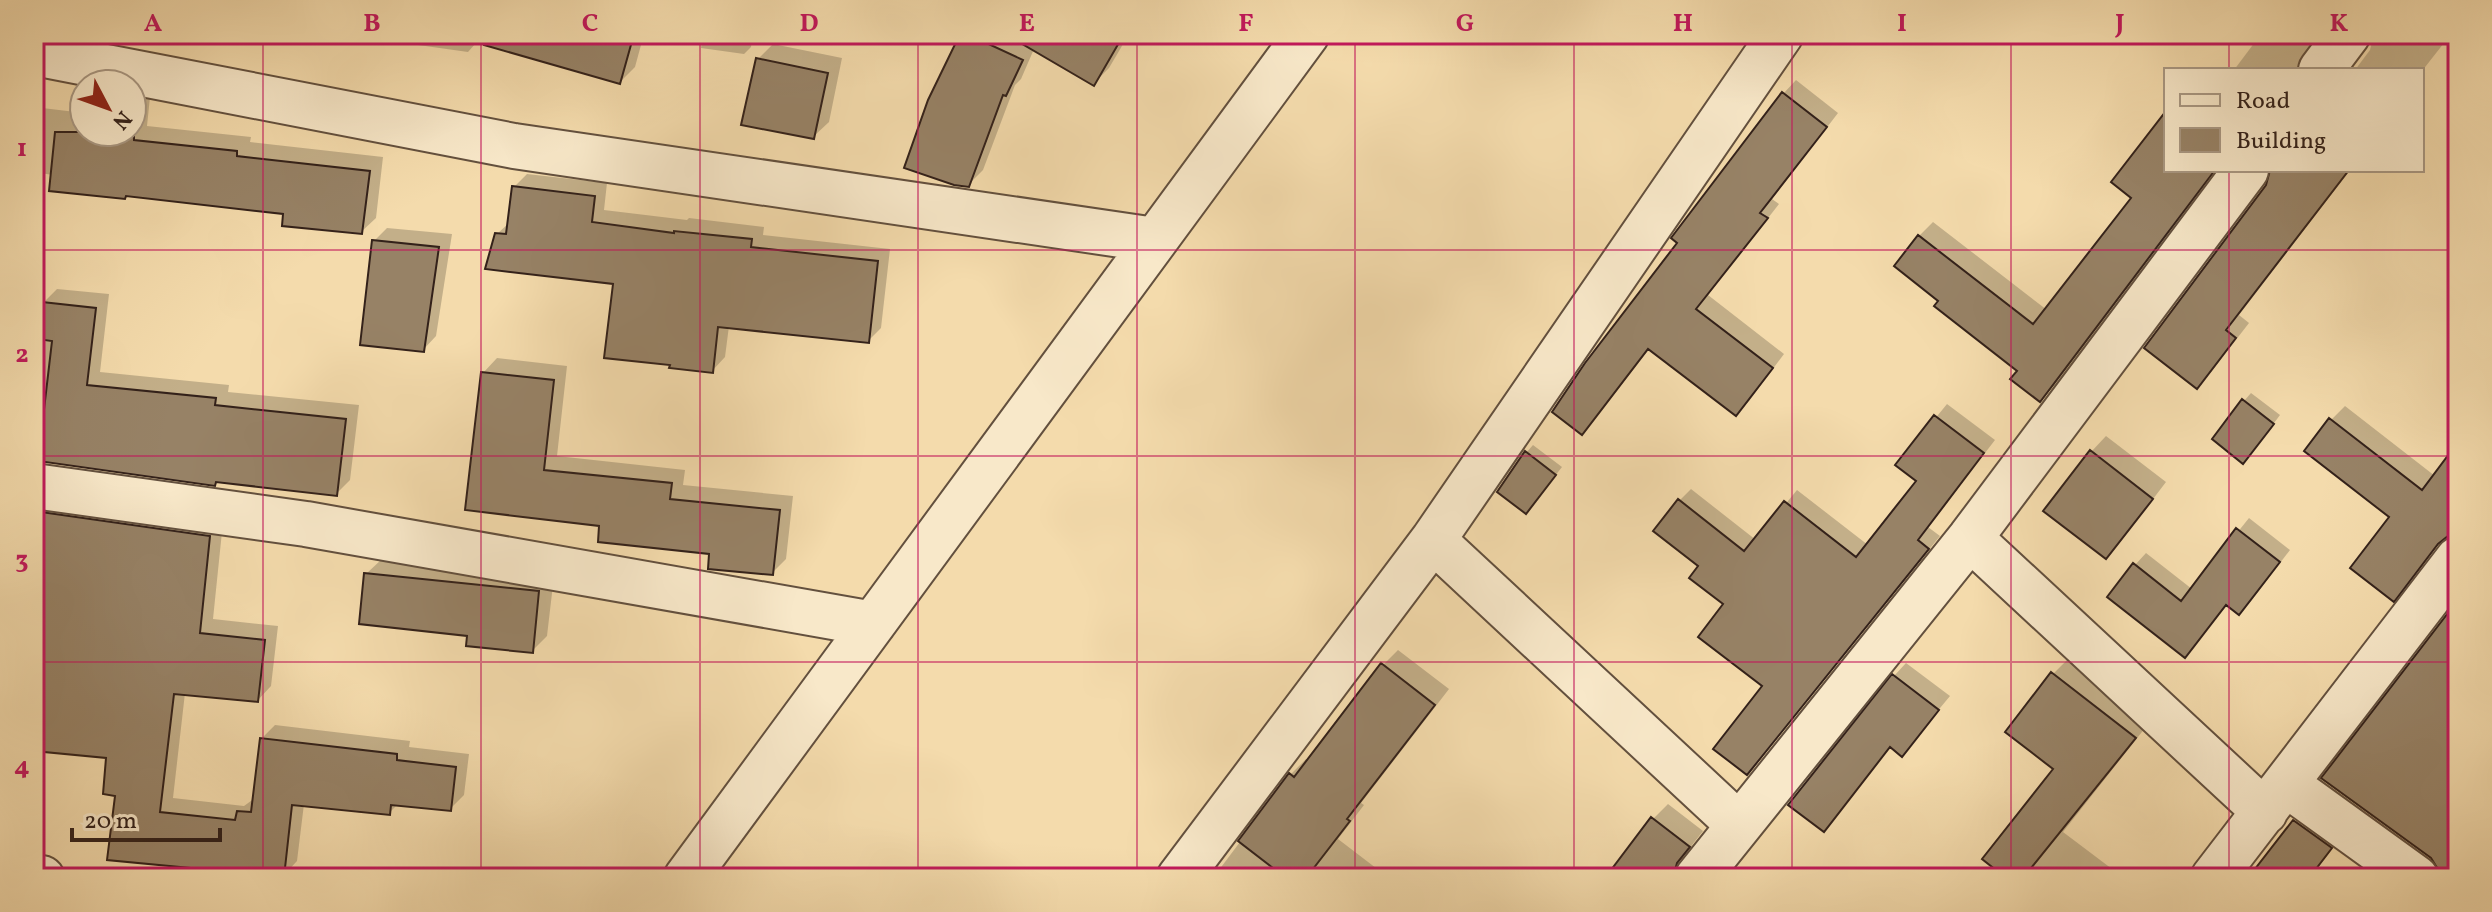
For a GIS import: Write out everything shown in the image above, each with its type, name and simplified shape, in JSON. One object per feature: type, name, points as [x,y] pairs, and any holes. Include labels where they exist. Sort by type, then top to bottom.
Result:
[{"type":"street","points":[[686,878],[1307,34]]},
{"type":"street","points":[[1179,878],[1433,540],[1781,34]]},
{"type":"street","points":[[2322,68],[2348,34]]},
{"type":"street","points":[[34,53],[514,146],[1155,240]]},
{"type":"street","points":[[1697,878],[1970,538],[2244,172]]},
{"type":"street","points":[[34,486],[306,524],[873,624]]},
{"type":"street","points":[[1970,538],[2275,798],[2416,878]]},
{"type":"street","points":[[1433,540],[1739,825]]},
{"type":"street","points":[[2213,878],[2458,559]]},
{"type":"street","points":[[34,877],[42,878]]},
{"type":"building","points":[[485,34],[634,34],[620,84],[484,45]]},
{"type":"building","points":[[960,34],[967,34],[1023,60],[1006,96],[1003,95],[969,187],[904,168],[928,100]]},
{"type":"building","points":[[1005,34],[1124,34],[1094,86]]},
{"type":"building","points":[[756,58],[828,73],[814,139],[741,125]]},
{"type":"building","points":[[1782,92],[1827,127],[1760,213],[1768,218],[1696,309],[1773,368],[1736,416],[1648,349],[1582,435],[1552,412],[1585,363],[1677,243],[1671,238]]},
{"type":"building","points":[[2164,114],[2164,172],[2213,172],[2040,402],[2010,379],[2017,371],[1934,306],[1938,301],[1894,266],[1918,235],[2033,324],[2131,198],[2111,182]]},
{"type":"building","points":[[55,132],[68,132],[68,148],[148,148],[148,141],[237,151],[237,156],[370,171],[362,234],[282,226],[283,214],[126,196],[125,199],[49,191]]},
{"type":"building","points":[[2269,172],[2347,172],[2226,330],[2236,338],[2197,389],[2144,348],[2266,185]]},
{"type":"building","points":[[512,186],[595,196],[592,222],[752,239],[751,247],[878,261],[869,343],[718,327],[713,373],[604,358],[613,284],[485,269],[495,233],[506,234]]},
{"type":"building","points":[[372,240],[439,247],[424,352],[360,345]]},
{"type":"building","points":[[42,302],[96,308],[87,385],[216,398],[215,405],[346,419],[337,496],[216,482],[215,486],[38,461],[52,341],[37,339]]},
{"type":"building","points":[[481,372],[554,380],[544,470],[672,483],[670,499],[780,510],[773,575],[708,569],[709,554],[598,542],[599,526],[465,510]]},
{"type":"building","points":[[2242,399],[2274,424],[2243,464],[2212,439]]},
{"type":"building","points":[[1934,415],[1984,453],[1918,540],[1929,549],[1747,775],[1713,749],[1762,686],[1698,637],[1723,604],[1689,578],[1698,566],[1653,531],[1678,499],[1744,551],[1784,501],[1856,557],[1916,481],[1895,465]]},
{"type":"building","points":[[2329,418],[2422,490],[2458,442],[2458,535],[2448,536],[2438,544],[2394,602],[2350,568],[2389,517],[2304,451]]},
{"type":"building","points":[[2090,450],[2153,499],[2106,559],[2043,511]]},
{"type":"building","points":[[1525,451],[1556,475],[1526,514],[1497,492]]},
{"type":"building","points":[[34,511],[210,536],[200,633],[265,640],[258,702],[174,694],[160,812],[235,820],[237,811],[251,812],[260,738],[397,754],[397,760],[456,767],[451,811],[391,805],[390,815],[292,805],[284,877],[107,860],[115,796],[103,794],[106,758],[34,751]]},
{"type":"building","points":[[2236,528],[2280,562],[2239,615],[2226,605],[2185,658],[2107,597],[2133,563],[2181,601]]},
{"type":"building","points":[[364,573],[539,591],[533,653],[466,646],[467,636],[359,624]]},
{"type":"building","points":[[2458,600],[2458,878],[2449,878],[2439,871],[2431,858],[2321,778]]},
{"type":"building","points":[[1381,663],[1435,705],[1347,819],[1350,821],[1306,878],[1286,878],[1238,841],[1289,773],[1294,777]]},
{"type":"building","points":[[2051,672],[2136,738],[2023,878],[2006,878],[1982,859],[2053,769],[2005,732]]},
{"type":"building","points":[[1892,674],[1939,710],[1902,757],[1890,747],[1824,832],[1788,805]]},
{"type":"building","points":[[1651,817],[1690,847],[1677,863],[1673,878],[1605,878]]},
{"type":"building","points":[[2293,820],[2332,848],[2309,878],[2248,878]]}]
